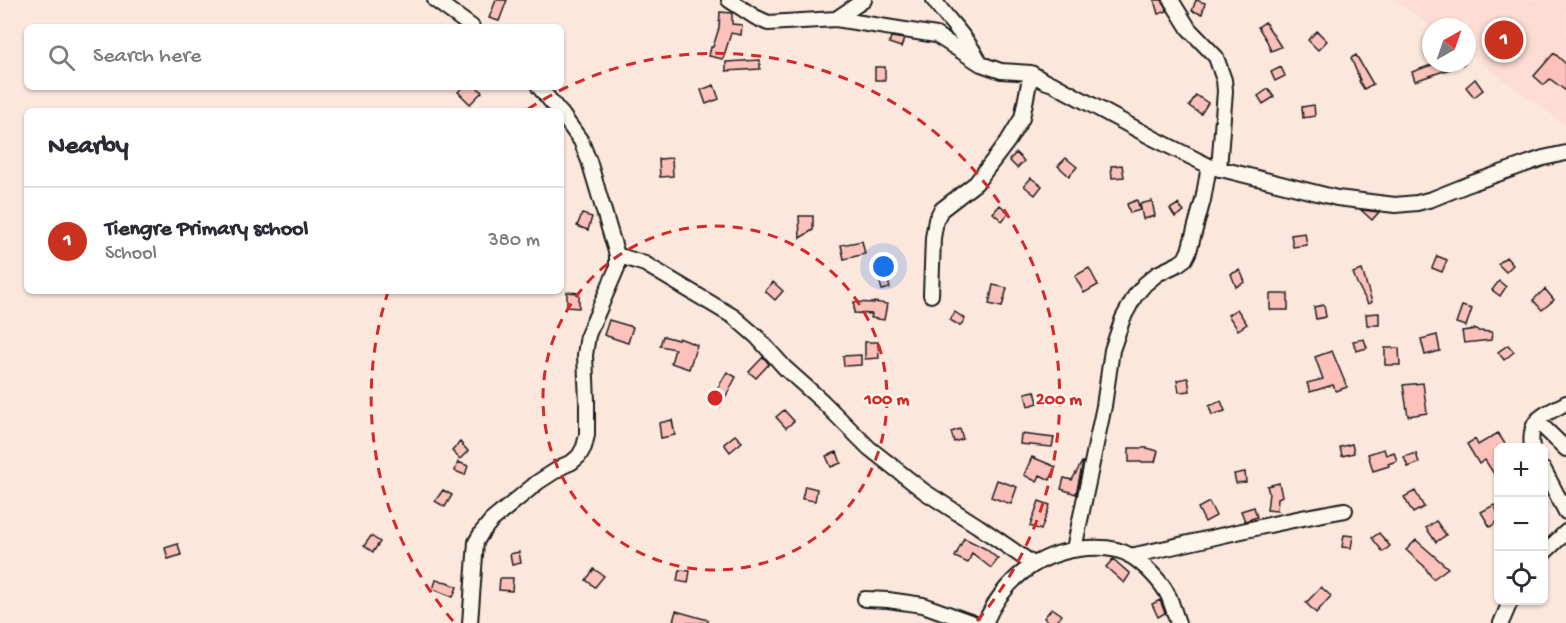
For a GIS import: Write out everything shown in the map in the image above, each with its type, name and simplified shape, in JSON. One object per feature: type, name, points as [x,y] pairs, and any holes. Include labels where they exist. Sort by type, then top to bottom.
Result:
[{"type":"street","points":[[435,0],[468,24]]},
{"type":"street","points":[[729,0],[768,23],[836,19],[936,35],[981,64],[1001,71],[1031,74],[1214,167],[1337,198],[1395,205],[1417,203],[1542,158],[1566,153]]},
{"type":"street","points":[[836,19],[864,0]]},
{"type":"street","points":[[934,0],[962,34],[981,64]]},
{"type":"street","points":[[1074,549],[1104,406],[1112,350],[1123,318],[1135,296],[1145,284],[1157,274],[1185,259],[1214,167],[1225,91],[1224,80],[1216,57],[1189,29],[1171,0]]},
{"type":"street","points":[[931,295],[936,220],[941,210],[976,183],[1008,141],[1022,118],[1031,74]]},
{"type":"street","points":[[542,90],[557,108]]},
{"type":"street","points":[[470,623],[476,542],[482,532],[491,521],[538,482],[579,456],[587,435],[585,355],[588,334],[617,268],[617,255],[590,161],[581,141],[564,118]]},
{"type":"street","points":[[617,255],[645,264],[734,317],[869,448],[925,492],[1033,564]]},
{"type":"street","points":[[1531,443],[1530,435],[1533,425],[1541,417],[1566,403]]},
{"type":"street","points":[[1537,421],[1566,449]]},
{"type":"street","points":[[1548,478],[1566,512]]},
{"type":"street","points":[[1130,555],[1206,540],[1291,519],[1345,510]]},
{"type":"street","points":[[1546,551],[1566,532]]},
{"type":"street","points":[[985,623],[1003,591],[1033,564],[1050,555],[1074,549],[1096,548],[1112,549],[1130,555],[1157,579],[1168,595],[1178,623]]},
{"type":"street","points":[[865,599],[923,605],[973,623]]},
{"type":"street","points":[[1501,623],[1509,605]]},
{"type":"shaded area","points":[[1394,0],[1566,0],[1566,125],[1476,59],[1476,18],[1422,18],[1422,20]]},
{"type":"building","points":[[496,0],[507,0],[499,21],[489,18]]},
{"type":"building","points":[[1154,0],[1162,0],[1167,11],[1158,14]]},
{"type":"building","points":[[1196,0],[1205,3],[1202,14],[1192,11]]},
{"type":"building","points":[[720,12],[732,13],[732,24],[742,25],[741,35],[731,33],[723,59],[709,56],[719,28]]},
{"type":"building","points":[[1265,22],[1281,47],[1271,51],[1258,27]]},
{"type":"building","points":[[1317,31],[1327,41],[1318,50],[1308,40]]},
{"type":"building","points":[[891,37],[904,39],[901,47],[889,43]]},
{"type":"building","points":[[1554,53],[1566,64],[1566,91],[1550,79],[1544,85],[1534,76]]},
{"type":"building","points":[[1356,55],[1373,84],[1364,89],[1351,58]]},
{"type":"building","points":[[760,60],[760,69],[726,71],[726,62]]},
{"type":"building","points":[[875,67],[885,67],[885,80],[875,80]]},
{"type":"building","points":[[1281,67],[1285,76],[1275,81],[1271,72]]},
{"type":"building","points":[[1422,68],[1422,72],[1441,72],[1415,81],[1412,72]]},
{"type":"building","points":[[1475,79],[1483,90],[1474,97],[1466,87]]},
{"type":"building","points":[[714,85],[719,99],[706,104],[701,90]]},
{"type":"building","points":[[1268,89],[1274,97],[1263,104],[1258,96]]},
{"type":"building","points":[[460,90],[480,90],[482,92],[470,104],[458,92]]},
{"type":"building","points":[[1196,95],[1208,103],[1201,114],[1189,106]]},
{"type":"building","points":[[1314,105],[1315,116],[1303,118],[1302,107]]},
{"type":"building","points":[[1016,153],[1024,161],[1017,168],[1009,160]]},
{"type":"building","points":[[672,158],[673,176],[660,177],[659,159]]},
{"type":"building","points":[[1066,158],[1077,167],[1069,176],[1058,166]]},
{"type":"building","points":[[1122,165],[1124,177],[1112,178],[1111,166]]},
{"type":"building","points":[[1031,178],[1042,186],[1035,195],[1024,186]]},
{"type":"building","points":[[1137,200],[1140,210],[1130,213],[1127,204]]},
{"type":"building","points":[[1152,201],[1155,216],[1143,219],[1140,204]]},
{"type":"building","points":[[1178,204],[1184,212],[1175,217],[1170,209]]},
{"type":"building","points":[[1000,205],[1009,213],[1002,221],[993,213]]},
{"type":"building","points":[[1361,210],[1379,212],[1372,220]]},
{"type":"building","points":[[582,214],[592,217],[588,230],[577,226]]},
{"type":"building","points":[[799,216],[813,216],[813,230],[800,238]]},
{"type":"building","points":[[1305,233],[1307,245],[1293,247],[1291,235]]},
{"type":"building","points":[[862,241],[865,254],[844,259],[841,245]]},
{"type":"building","points":[[1437,256],[1447,260],[1442,272],[1432,268]]},
{"type":"building","points":[[1506,257],[1513,265],[1506,272],[1498,264]]},
{"type":"building","points":[[1089,268],[1098,285],[1084,293],[1075,276]]},
{"type":"building","points":[[1240,270],[1245,282],[1236,287],[1231,274]]},
{"type":"building","points":[[1362,270],[1372,302],[1368,304],[1353,273]]},
{"type":"building","points":[[887,277],[890,288],[882,290],[879,279]]},
{"type":"building","points":[[1499,281],[1506,287],[1500,296],[1492,290]]},
{"type":"building","points":[[773,282],[783,291],[775,300],[765,291]]},
{"type":"building","points":[[993,285],[1007,288],[1002,307],[989,304]]},
{"type":"building","points":[[1545,289],[1554,300],[1542,310],[1533,300]]},
{"type":"building","points":[[567,292],[579,293],[579,308],[567,307]]},
{"type":"building","points":[[1270,294],[1288,294],[1288,310],[1270,310]]},
{"type":"building","points":[[854,302],[887,304],[884,320],[871,318],[872,314],[854,313]]},
{"type":"building","points":[[1324,305],[1326,317],[1316,319],[1314,307]]},
{"type":"building","points":[[1462,306],[1472,309],[1466,326],[1456,323]]},
{"type":"building","points":[[1237,309],[1247,324],[1238,330],[1228,315]]},
{"type":"building","points":[[955,312],[965,319],[960,326],[950,320]]},
{"type":"building","points":[[1379,313],[1379,325],[1367,325],[1366,314]]},
{"type":"building","points":[[609,320],[633,327],[628,343],[604,335]]},
{"type":"building","points":[[1477,329],[1492,332],[1491,340],[1464,343],[1462,331]]},
{"type":"building","points":[[1437,335],[1440,351],[1425,355],[1421,339]]},
{"type":"building","points":[[663,336],[678,340],[679,338],[697,345],[689,369],[671,363],[675,349],[660,346]]},
{"type":"building","points":[[1364,339],[1367,348],[1356,351],[1353,341]]},
{"type":"building","points":[[865,342],[878,342],[879,358],[865,359]]},
{"type":"building","points":[[1508,345],[1514,352],[1504,360],[1498,352]]},
{"type":"building","points":[[1385,348],[1399,348],[1400,365],[1385,365]]},
{"type":"building","points":[[1332,351],[1347,387],[1336,391],[1333,385],[1310,392],[1307,383],[1323,379],[1315,357]]},
{"type":"building","points":[[861,355],[861,365],[844,366],[843,356]]},
{"type":"building","points":[[763,357],[769,364],[756,378],[749,372]]},
{"type":"building","points":[[727,372],[736,377],[720,407],[710,401]]},
{"type":"building","points":[[1188,378],[1190,391],[1179,392],[1177,380]]},
{"type":"building","points":[[1423,383],[1427,413],[1408,416],[1403,385]]},
{"type":"building","points":[[1035,391],[1038,403],[1028,406],[1025,393]]},
{"type":"building","points":[[1221,401],[1225,411],[1212,415],[1209,406]]},
{"type":"building","points":[[784,410],[794,421],[786,428],[776,417]]},
{"type":"building","points":[[672,420],[675,435],[661,438],[659,423]]},
{"type":"building","points":[[960,429],[963,439],[954,442],[951,432]]},
{"type":"building","points":[[1498,433],[1504,443],[1494,443],[1494,474],[1485,460],[1479,464],[1467,444],[1475,439],[1478,445]]},
{"type":"building","points":[[1021,434],[1054,438],[1052,447],[1020,444]]},
{"type":"building","points":[[735,435],[742,442],[730,452],[724,444]]},
{"type":"building","points":[[460,442],[468,451],[460,459],[452,451]]},
{"type":"building","points":[[1352,444],[1354,453],[1342,456],[1340,447]]},
{"type":"building","points":[[1129,448],[1147,448],[1158,451],[1155,462],[1129,462]]},
{"type":"building","points":[[1384,449],[1386,455],[1394,452],[1397,461],[1373,471],[1368,454]]},
{"type":"building","points":[[837,452],[841,463],[831,467],[826,456]]},
{"type":"building","points":[[1416,453],[1419,463],[1408,467],[1404,457]]},
{"type":"building","points":[[1032,457],[1056,467],[1050,480],[1040,475],[1037,482],[1024,475]]},
{"type":"building","points":[[458,462],[468,466],[465,475],[455,471]]},
{"type":"building","points":[[1082,462],[1076,494],[1061,489],[1064,478],[1072,480]]},
{"type":"building","points":[[1245,472],[1246,482],[1236,483],[1234,474]]},
{"type":"building","points":[[997,480],[1017,487],[1011,504],[991,497]]},
{"type":"building","points":[[1279,483],[1282,496],[1278,498],[1277,511],[1267,510],[1269,493],[1267,486]]},
{"type":"building","points":[[805,486],[817,489],[815,501],[802,499]]},
{"type":"building","points":[[443,490],[452,495],[445,507],[435,501]]},
{"type":"building","points":[[1415,491],[1424,507],[1413,513],[1404,497]]},
{"type":"building","points":[[1039,501],[1050,505],[1041,530],[1030,526]]},
{"type":"building","points":[[1209,502],[1216,516],[1205,522],[1198,508]]},
{"type":"building","points":[[1494,505],[1494,524],[1490,527],[1481,512]]},
{"type":"building","points":[[1254,507],[1257,517],[1245,521],[1241,511]]},
{"type":"building","points":[[1436,521],[1446,535],[1436,542],[1426,528]]},
{"type":"building","points":[[1379,533],[1390,546],[1383,552],[1372,538]]},
{"type":"building","points":[[1344,535],[1353,536],[1351,548],[1342,547]]},
{"type":"building","points":[[371,536],[380,542],[373,552],[364,546]]},
{"type":"building","points":[[964,538],[986,549],[998,559],[991,568],[972,553],[968,563],[955,557]]},
{"type":"building","points":[[1416,540],[1448,568],[1433,579],[1424,566],[1406,550]]},
{"type":"building","points":[[178,544],[181,555],[168,559],[165,548]]},
{"type":"building","points":[[519,552],[521,563],[512,565],[510,554]]},
{"type":"building","points":[[1113,559],[1130,574],[1124,583],[1106,567]]},
{"type":"building","points":[[594,569],[604,576],[595,587],[586,580]]},
{"type":"building","points":[[679,570],[690,571],[688,583],[677,581]]},
{"type":"building","points":[[500,578],[513,578],[512,591],[499,590]]},
{"type":"building","points":[[436,580],[457,587],[453,597],[433,589]]},
{"type":"building","points":[[1321,587],[1331,596],[1316,613],[1306,603]]},
{"type":"building","points":[[1160,600],[1165,613],[1158,617],[1152,604]]},
{"type":"building","points":[[1052,608],[1062,615],[1056,623],[1050,623],[1044,618]]},
{"type":"building","points":[[676,611],[708,620],[708,623],[673,621]]},
{"type":"place","name":"Tiengre Primary school","points":[[1504,40]]}]
